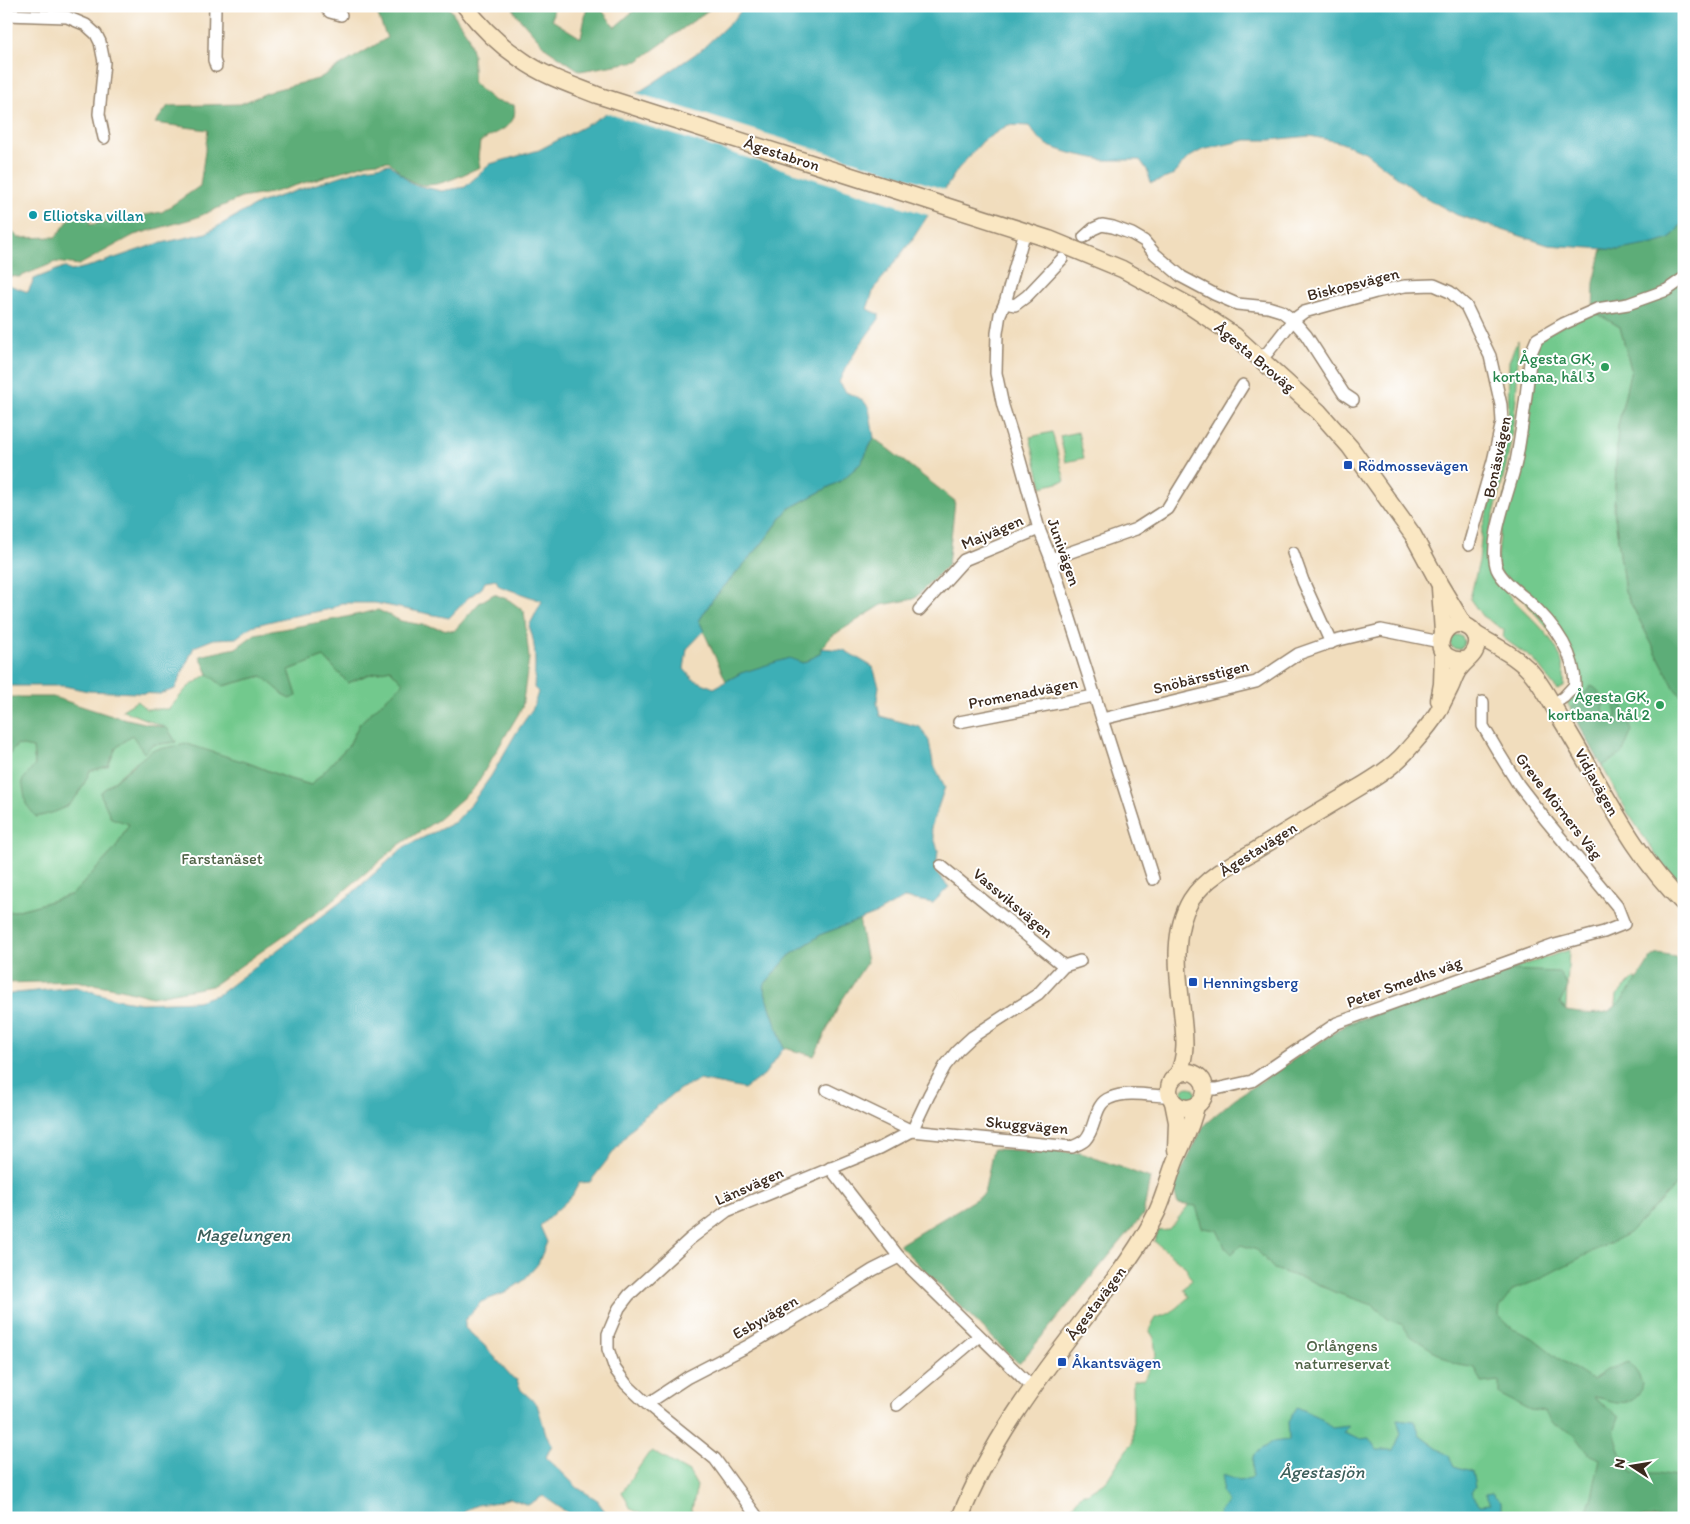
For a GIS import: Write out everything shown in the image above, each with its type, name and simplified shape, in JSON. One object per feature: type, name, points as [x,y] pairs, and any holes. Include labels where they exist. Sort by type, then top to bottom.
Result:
[{"type":"main road","name":"Ågestabron","points":[[465,6],[477,22],[522,60],[551,76],[596,95],[967,213]]},
{"type":"main road","name":"Ågesta Broväg","points":[[967,213],[1086,253],[1122,269],[1190,306],[1235,336],[1319,412],[1350,446],[1413,535],[1440,585],[1470,629]]},
{"type":"main road","name":"Ågesta Broväg","points":[[1440,585],[1442,643]]},
{"type":"main road","points":[[1471,656],[1478,645],[1470,629],[1456,624],[1449,627],[1442,643],[1454,661],[1460,661],[1471,656],[1515,658]]},
{"type":"main road","name":"Vidjavägen","points":[[1470,629],[1515,658],[1530,671],[1552,705],[1624,830],[1671,892],[1684,904]]},
{"type":"main road","name":"Ågestavägen","points":[[1436,714],[1442,684],[1442,643]]},
{"type":"main road","name":"Ågestavägen","points":[[1186,1074],[1196,1063],[1185,1038],[1179,979],[1178,936],[1184,914],[1191,900],[1201,887],[1232,864],[1358,788],[1398,761],[1427,727],[1436,714],[1458,669],[1471,656]]},
{"type":"main road","points":[[1186,1074],[1202,1080],[1205,1089],[1201,1101],[1196,1106],[1181,1107],[1171,1096],[1171,1082],[1186,1074]]},
{"type":"main road","name":"Ågestavägen","points":[[1171,1096],[1177,1122],[1176,1160]]},
{"type":"main road","name":"Ågestavägen","points":[[960,1518],[968,1498],[997,1442],[1032,1387],[1130,1258],[1157,1212],[1176,1160],[1193,1123],[1196,1106]]},
{"type":"street","points":[[215,6],[214,60],[216,66]]},
{"type":"street","points":[[324,6],[330,12],[341,15]]},
{"type":"street","points":[[6,15],[67,17],[86,25],[96,34],[100,42],[104,62],[99,114],[104,138]]},
{"type":"street","name":"Biskopsvägen","points":[[1084,237],[1092,229],[1102,226],[1113,227],[1132,234],[1144,241],[1155,254],[1182,277],[1237,304],[1268,307],[1281,311],[1293,320],[1306,335],[1344,394],[1352,400]]},
{"type":"street","name":"Junivägen","points":[[1025,231],[1005,303],[1000,314],[997,333],[996,373],[1003,406],[1039,529],[1051,560],[1153,880]]},
{"type":"street","points":[[1005,303],[1015,305],[1027,296],[1062,259]]},
{"type":"street","name":"Bonäsvägen","points":[[1552,705],[1564,697],[1575,685],[1575,672],[1569,653],[1560,637],[1546,619],[1512,587],[1498,569],[1494,550],[1502,511],[1516,462],[1531,353],[1537,339],[1563,324],[1597,309],[1628,304],[1667,290],[1684,278]]},
{"type":"street","name":"Biskopsvägen","points":[[1260,358],[1268,352],[1293,320],[1304,312],[1376,292],[1405,286],[1434,285],[1450,292],[1466,306],[1490,356],[1501,406],[1502,422],[1469,546]]},
{"type":"street","points":[[1051,560],[1136,529],[1167,509],[1243,385]]},
{"type":"street","name":"Majvägen","points":[[918,610],[964,560],[1039,529]]},
{"type":"street","points":[[1293,553],[1330,643]]},
{"type":"street","name":"Snöbärsstigen","points":[[1102,719],[1256,682],[1298,654],[1330,643],[1380,630],[1442,643]]},
{"type":"street","name":"Promenadvägen","points":[[958,722],[1094,696]]},
{"type":"street","name":"Greve Mörners Väg","points":[[1483,702],[1483,726],[1500,756],[1518,784],[1545,819],[1617,906],[1624,924]]},
{"type":"street","name":"Vassviksvägen","points":[[941,866],[1064,966]]},
{"type":"street","name":"Peter Smedhs väg","points":[[1205,1089],[1216,1089],[1252,1081],[1338,1022],[1555,945],[1604,932],[1624,924]]},
{"type":"street","points":[[827,1090],[912,1131],[929,1095],[957,1050],[972,1037],[1038,994],[1064,966],[1080,961]]},
{"type":"street","name":"Skuggvägen","points":[[912,1131],[1072,1146],[1085,1141],[1095,1123],[1098,1107],[1107,1098],[1120,1095],[1171,1096]]},
{"type":"street","name":"Länsvägen","points":[[758,1518],[716,1459],[647,1404],[626,1384],[614,1369],[608,1349],[608,1334],[619,1308],[629,1295],[718,1217],[727,1211],[880,1148],[912,1131]]},
{"type":"street","points":[[830,1168],[899,1258],[1032,1387]]},
{"type":"street","name":"Esbyvägen","points":[[647,1404],[688,1377],[746,1347],[873,1270],[899,1258]]},
{"type":"street","points":[[897,1405],[980,1336]]},
{"type":"green space","points":[[374,6],[448,6],[468,35],[473,55],[473,83],[494,101],[514,105],[515,113],[510,124],[480,142],[478,157],[480,167],[445,182],[426,185],[417,184],[409,180],[389,161],[368,163],[271,193],[241,198],[195,218],[134,235],[79,265],[56,262],[19,277],[6,276],[6,224],[18,238],[56,237],[78,208],[91,215],[89,225],[162,212],[200,186],[208,130],[155,123],[168,106],[240,104],[274,90],[318,79],[387,38]]},
{"type":"green space","points":[[513,6],[554,6],[552,20],[581,38],[587,7],[601,9],[615,27],[639,6],[714,6],[638,61],[580,71],[546,48],[515,13]]},
{"type":"green space","points":[[1684,221],[1684,699],[1675,689],[1625,592],[1614,509],[1618,426],[1631,369],[1620,327],[1593,311],[1594,283],[1602,249],[1619,250],[1670,239]]},
{"type":"green space","points":[[1593,311],[1620,327],[1631,369],[1618,426],[1614,509],[1625,592],[1675,689],[1684,699],[1684,892],[1677,887],[1628,813],[1564,697],[1575,685],[1569,653],[1497,569],[1502,511],[1537,339]]},
{"type":"green space","points":[[1518,340],[1516,396],[1511,438],[1489,532],[1488,563],[1493,578],[1538,624],[1555,646],[1564,672],[1564,687],[1557,690],[1534,660],[1503,638],[1504,630],[1482,616],[1470,599],[1479,561],[1482,529],[1504,457],[1508,426],[1509,361]]},
{"type":"green space","points":[[1052,432],[1065,481],[1042,487],[1030,437]]},
{"type":"green space","points":[[1078,432],[1084,458],[1066,462],[1060,436]]},
{"type":"green space","points":[[874,438],[955,501],[948,565],[914,599],[882,605],[832,636],[821,648],[821,653],[803,663],[741,673],[726,681],[699,621],[713,599],[761,545],[788,509],[842,480],[861,463]]},
{"type":"green space","name":"Farstanäset","points":[[494,594],[509,600],[524,611],[529,658],[522,708],[475,787],[439,819],[399,845],[326,906],[212,986],[152,997],[76,981],[6,983],[6,907],[11,912],[73,894],[115,849],[129,824],[111,818],[100,793],[152,750],[187,744],[311,785],[349,745],[360,723],[403,683],[390,669],[367,675],[348,683],[324,657],[289,670],[297,696],[289,699],[262,676],[223,686],[208,674],[200,656],[236,648],[255,634],[378,610],[401,621],[454,631],[479,603]]},
{"type":"green space","points":[[1454,635],[1460,635],[1464,642],[1460,649],[1454,649],[1450,645],[1450,639]]},
{"type":"green space","points":[[324,657],[348,683],[367,675],[390,669],[403,683],[360,723],[349,745],[311,785],[229,758],[136,762],[100,793],[129,824],[115,849],[73,894],[11,912],[6,907],[6,758],[17,745],[33,747],[36,816],[48,814],[70,803],[76,797],[90,771],[108,766],[116,748],[132,734],[152,745],[176,742],[167,728],[122,710],[137,701],[146,709],[169,709],[187,688],[208,674],[223,686],[262,676],[297,696],[289,670]]},
{"type":"green space","points":[[1591,686],[1601,695],[1604,716],[1609,720],[1617,720],[1613,701],[1614,696],[1620,699],[1632,731],[1622,754],[1602,766],[1571,709]]},
{"type":"green space","points":[[6,697],[53,697],[109,715],[167,728],[176,742],[152,745],[144,753],[132,735],[116,748],[108,766],[90,771],[76,797],[70,803],[57,811],[36,817],[26,804],[22,781],[35,765],[33,748],[17,745],[6,758]]},
{"type":"green space","points":[[859,919],[867,962],[842,1000],[814,1056],[784,1048],[763,986],[789,956],[822,934]]},
{"type":"green space","name":"Orlångens naturreservat","points":[[1569,950],[1565,1025],[1615,1013],[1617,995],[1634,978],[1684,1003],[1629,1233],[1684,1177],[1684,1518],[1062,1517],[1083,1493],[1087,1493],[1107,1480],[1133,1443],[1133,1381],[1144,1380],[1156,1356],[1154,1338],[1149,1330],[1156,1318],[1170,1313],[1189,1297],[1184,1289],[1192,1279],[1188,1274],[1188,1269],[1154,1241],[1158,1231],[1169,1230],[1214,1173],[1249,1099],[1347,1023]]},
{"type":"green space","points":[[1658,954],[1675,957],[1684,962],[1684,1177],[1629,1233],[1533,1282],[1513,1290],[1500,1307],[1499,1316],[1513,1329],[1533,1338],[1561,1360],[1592,1380],[1607,1370],[1629,1362],[1642,1383],[1639,1394],[1628,1402],[1617,1402],[1593,1397],[1619,1417],[1614,1431],[1623,1459],[1633,1473],[1657,1473],[1684,1477],[1684,1518],[1587,1518],[1585,1516],[1592,1496],[1600,1459],[1589,1454],[1574,1434],[1554,1424],[1544,1412],[1530,1410],[1499,1394],[1499,1381],[1482,1383],[1475,1368],[1454,1364],[1409,1335],[1403,1325],[1389,1320],[1373,1305],[1274,1269],[1257,1250],[1241,1245],[1232,1254],[1225,1247],[1217,1230],[1202,1228],[1196,1206],[1178,1204],[1173,1189],[1204,1125],[1234,1099],[1346,1025],[1511,970],[1559,972],[1568,987],[1560,1003],[1566,1011],[1591,1014],[1606,1012],[1625,997],[1651,958]]},
{"type":"green space","points":[[1186,1087],[1192,1087],[1196,1094],[1192,1101],[1186,1101],[1182,1097],[1182,1091]]},
{"type":"green space","points":[[993,1149],[1081,1153],[1150,1178],[1143,1215],[1019,1364],[899,1245],[984,1194]]},
{"type":"green space","points":[[652,1451],[689,1472],[697,1486],[690,1518],[649,1518],[631,1509],[622,1492]]},
{"type":"water","name":"Magelungen","points":[[744,6],[1684,6],[1684,221],[1670,239],[1654,244],[1619,250],[1548,245],[1457,215],[1421,195],[1365,152],[1339,142],[1310,136],[1246,140],[1202,150],[1188,158],[1172,176],[1151,183],[1147,170],[1140,160],[1103,160],[1070,153],[1051,147],[1039,139],[1029,126],[1008,125],[983,141],[958,169],[912,240],[874,289],[867,309],[879,314],[879,319],[852,357],[839,382],[846,392],[863,400],[869,408],[874,438],[861,463],[842,480],[788,509],[761,545],[713,599],[699,621],[704,631],[687,649],[684,669],[693,679],[714,688],[741,673],[789,658],[803,663],[821,653],[821,648],[844,650],[873,667],[879,686],[877,701],[880,716],[920,727],[929,741],[933,763],[945,787],[931,828],[938,850],[936,872],[949,887],[933,903],[904,898],[876,914],[822,934],[789,956],[763,986],[784,1048],[764,1075],[744,1089],[699,1080],[680,1089],[637,1122],[590,1182],[579,1183],[572,1196],[540,1226],[547,1242],[538,1264],[523,1281],[505,1293],[481,1302],[465,1320],[465,1328],[484,1345],[513,1378],[517,1380],[521,1390],[537,1404],[546,1434],[552,1445],[546,1457],[578,1488],[596,1499],[612,1518],[575,1518],[543,1496],[528,1505],[510,1498],[477,1505],[468,1509],[458,1518],[6,1518],[6,995],[76,987],[117,999],[141,1003],[197,1001],[219,994],[350,895],[404,847],[455,822],[469,807],[491,776],[533,708],[538,692],[534,688],[534,649],[529,626],[542,601],[499,586],[496,580],[485,582],[482,588],[468,598],[449,618],[375,603],[341,603],[331,609],[252,626],[236,638],[214,639],[194,647],[175,689],[160,694],[88,691],[64,686],[6,686],[6,284],[28,292],[34,279],[64,267],[71,271],[153,245],[206,233],[259,203],[365,168],[390,164],[412,184],[441,191],[465,187],[490,164],[539,150],[592,122],[656,81],[701,50],[736,17]]},
{"type":"water","name":"Ågestasjön","points":[[1297,1407],[1319,1417],[1332,1428],[1349,1426],[1344,1433],[1359,1439],[1369,1438],[1377,1450],[1394,1450],[1401,1434],[1397,1419],[1415,1421],[1420,1435],[1449,1456],[1454,1466],[1472,1471],[1475,1486],[1471,1493],[1480,1505],[1490,1504],[1485,1494],[1492,1493],[1501,1502],[1501,1512],[1489,1516],[1490,1518],[1220,1518],[1219,1513],[1228,1503],[1222,1492],[1223,1475],[1240,1481],[1252,1477],[1253,1456],[1271,1442],[1289,1440],[1288,1422]]},
{"type":"pier","points":[[633,92],[947,190],[931,216],[603,112]]},
{"type":"place","name":"Elliotska villan","points":[[33,215]]},
{"type":"place","name":"Ågesta GK, kortbana, hål 3","points":[[1605,367]]},
{"type":"place","name":"Rödmossevägen","points":[[1348,465]]},
{"type":"place","name":"Ågesta GK, kortbana, hål 2","points":[[1660,705]]},
{"type":"place","name":"Henningsberg","points":[[1193,982]]},
{"type":"place","name":"Åkantsvägen","points":[[1062,1362]]}]
